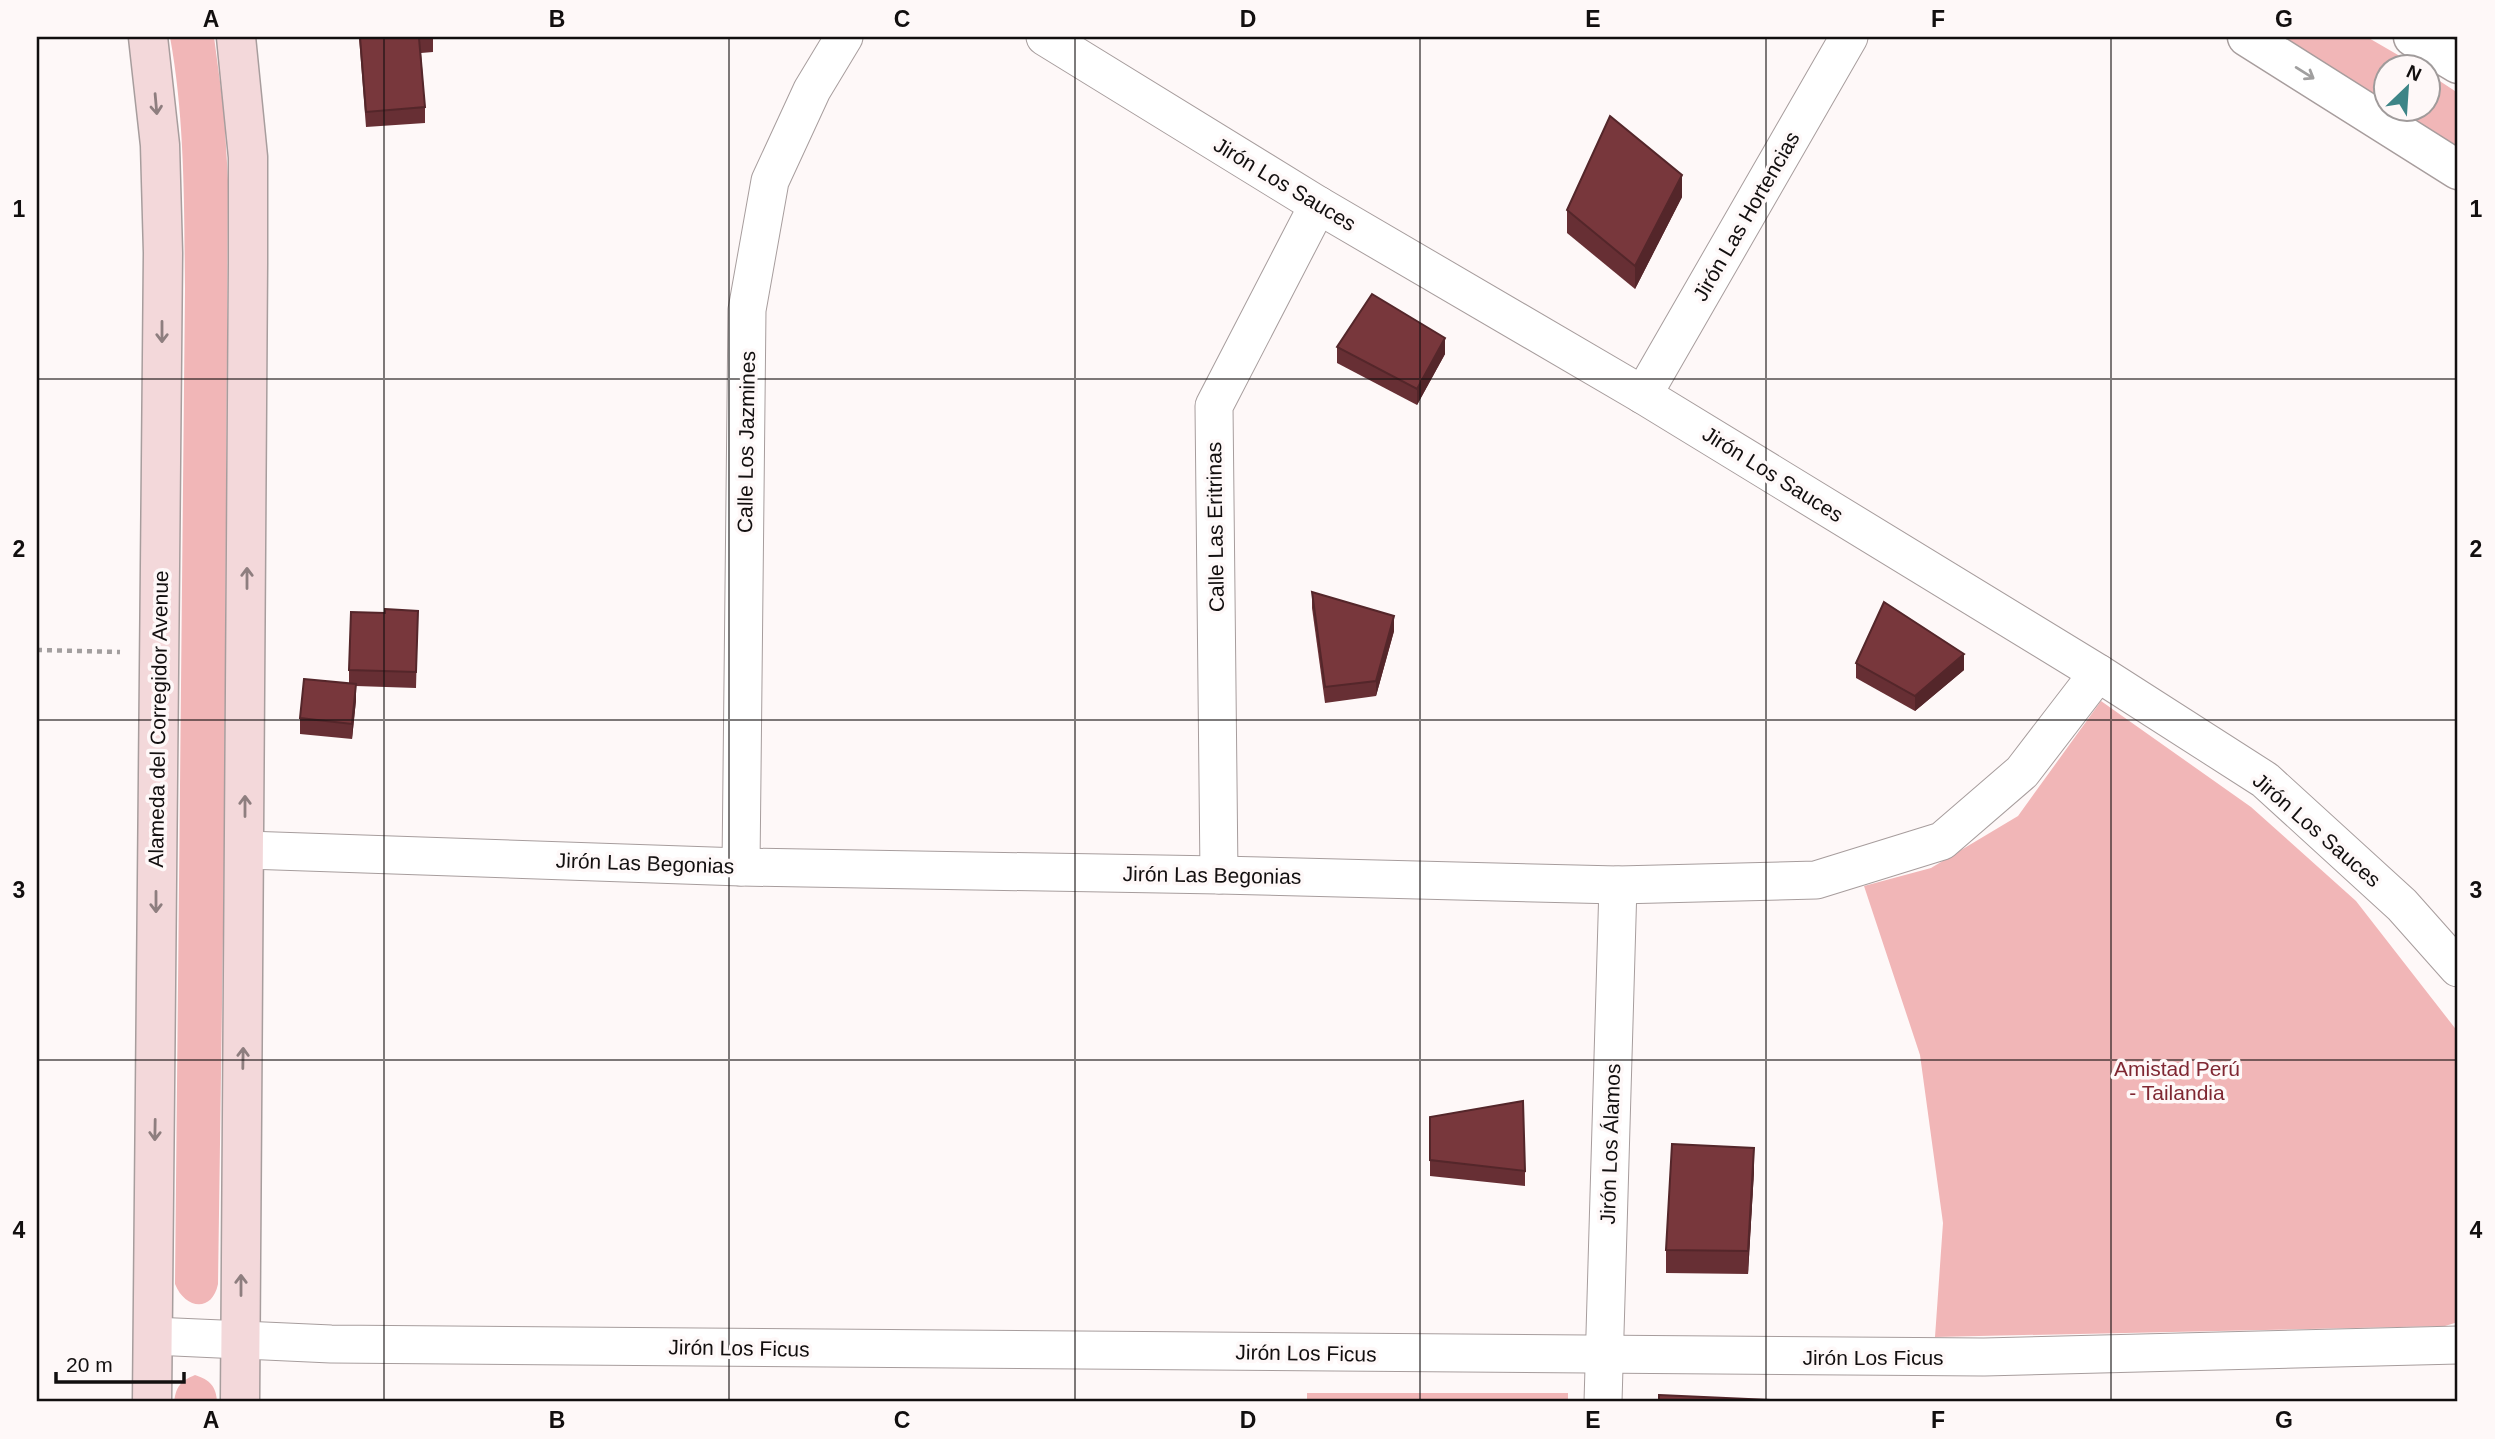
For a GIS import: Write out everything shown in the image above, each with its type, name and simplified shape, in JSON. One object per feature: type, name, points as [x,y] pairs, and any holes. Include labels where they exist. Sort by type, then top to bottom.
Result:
[{"type":"main road","name":"Alameda del Corregidor Avenue","points":[[148,37],[160,145],[163,253],[152,1402]]},
{"type":"main road","points":[[236,37],[248,156],[240,1402]]},
{"type":"street","name":"Calle Los Jazmines","points":[[741,866],[747,310],[770,181],[812,90],[844,37]]},
{"type":"street","name":"Jirón Los Sauces","points":[[1045,37],[1318,205],[1643,395],[2098,673],[2265,780],[2402,905],[2458,968]]},
{"type":"street","name":"Jirón Las Hortencias","points":[[1643,395],[1849,37]]},
{"type":"street","points":[[2247,37],[2458,170]]},
{"type":"street","points":[[2413,37],[2458,64]]},
{"type":"street","name":"Calle Las Eritrinas","points":[[1219,874],[1214,406],[1318,205]]},
{"type":"street","name":"Jirón Las Begonias","points":[[245,850],[741,866],[1219,874],[1618,886],[1816,880],[1942,841],[2022,772],[2098,673]]},
{"type":"street","name":"Jirón Los Álamos","points":[[1603,1402],[1618,886]]},
{"type":"street","name":"Jirón Los Ficus","points":[[153,1336],[345,1344],[1984,1357],[2458,1345]]},
{"type":"path","points":[[37,650],[160,651]]},
{"type":"green space","points":[[170,37],[214,37],[224,112],[228,180],[224,864],[218,1284],[210,1300],[198,1304],[185,1299],[175,1284],[185,288],[181,130]]},
{"type":"green space","points":[[2277,37],[2367,37],[2393,52],[2372,52],[2372,95]]},
{"type":"green space","points":[[2442,83],[2458,93],[2458,148],[2415,122],[2442,122]]},
{"type":"green space","name":"Amistad Perú - Tailandia","points":[[2101,701],[2251,807],[2356,901],[2458,1032],[2458,1322],[2445,1326],[1935,1337],[1943,1223],[1920,1055],[1864,886],[1931,868],[2018,816]]},
{"type":"green space","points":[[195,1375],[211,1384],[217,1402],[174,1402],[180,1385]]},
{"type":"green space","points":[[1307,1393],[1568,1393],[1568,1402],[1307,1402]]},
{"type":"building","points":[[360,37],[433,37],[419,38],[425,107],[366,112]]},
{"type":"building","points":[[1610,116],[1682,175],[1635,266],[1567,210]]},
{"type":"building","points":[[1372,294],[1445,338],[1417,389],[1337,347]]},
{"type":"building","points":[[1312,592],[1394,616],[1376,681],[1325,687]]},
{"type":"building","points":[[1884,602],[1964,654],[1915,696],[1856,663]]},
{"type":"building","points":[[385,609],[418,611],[416,672],[349,670],[351,612],[385,613]]},
{"type":"building","points":[[304,679],[356,684],[352,724],[300,718]]},
{"type":"building","points":[[1523,1101],[1525,1171],[1430,1160],[1430,1117]]},
{"type":"building","points":[[1672,1144],[1754,1148],[1748,1251],[1666,1250]]},
{"type":"building","points":[[1659,1395],[1769,1400],[1659,1402]]}]
